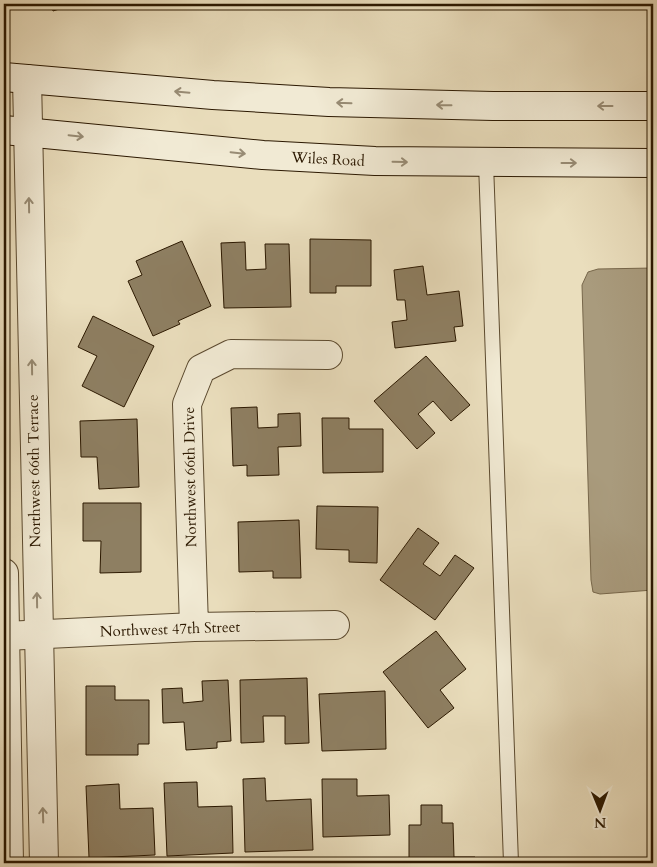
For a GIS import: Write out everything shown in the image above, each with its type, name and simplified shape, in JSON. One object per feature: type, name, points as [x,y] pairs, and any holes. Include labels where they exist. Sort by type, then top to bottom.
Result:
[{"type":"street","points":[[15,78],[213,95],[330,102],[493,106],[653,106]]},
{"type":"street","name":"Northwest 66th Terrace","points":[[15,78],[38,635],[44,863]]},
{"type":"street","name":"Wiles Road","points":[[16,131],[263,155],[375,161],[653,163]]},
{"type":"street","name":"Northwest 66th Drive","points":[[194,627],[187,404],[201,369],[230,354],[328,355]]},
{"type":"street","points":[[4,573],[9,863]]},
{"type":"street","name":"Northwest 47th Street","points":[[5,636],[194,627],[336,624]]},
{"type":"lane","points":[[486,163],[511,863]]},
{"type":"shaded area","points":[[653,268],[653,590],[600,594],[593,592],[591,580],[582,285],[588,272],[598,269]]},
{"type":"building","points":[[51,4],[75,4],[53,11]]},
{"type":"building","points":[[310,239],[371,240],[371,286],[336,286],[336,293],[310,293]]},
{"type":"building","points":[[182,241],[211,306],[178,321],[180,324],[153,336],[128,281],[142,275],[136,261]]},
{"type":"building","points":[[245,242],[246,270],[266,269],[265,244],[289,244],[291,307],[224,308],[221,243]]},
{"type":"building","points":[[423,266],[427,295],[459,291],[463,326],[454,327],[456,341],[395,348],[392,322],[407,320],[405,300],[397,300],[394,270]]},
{"type":"building","points":[[93,316],[154,346],[124,407],[82,386],[97,356],[78,347]]},
{"type":"building","points":[[426,356],[470,405],[451,421],[433,401],[418,414],[435,433],[417,449],[374,401]]},
{"type":"building","points":[[257,407],[258,428],[278,427],[278,414],[300,413],[301,446],[278,447],[279,475],[247,476],[247,465],[233,466],[231,408]]},
{"type":"building","points":[[322,418],[349,418],[349,429],[383,429],[383,472],[323,473]]},
{"type":"building","points":[[137,419],[139,487],[99,489],[97,457],[81,457],[80,421]]},
{"type":"building","points":[[83,503],[141,503],[141,572],[100,573],[101,541],[83,541]]},
{"type":"building","points":[[317,506],[378,507],[377,563],[349,562],[349,550],[316,549]]},
{"type":"building","points":[[299,520],[301,578],[273,578],[273,571],[239,572],[238,522]]},
{"type":"building","points":[[418,528],[439,543],[423,564],[440,576],[455,555],[474,568],[435,620],[380,580]]},
{"type":"building","points":[[436,631],[466,669],[440,690],[454,708],[428,728],[383,672]]},
{"type":"building","points":[[307,678],[309,743],[285,744],[285,716],[263,716],[264,742],[241,743],[240,680]]},
{"type":"building","points":[[228,680],[231,741],[217,742],[217,748],[186,750],[184,722],[163,723],[162,689],[182,688],[183,703],[203,701],[202,681]]},
{"type":"building","points":[[86,686],[115,686],[115,700],[149,700],[149,744],[138,744],[138,755],[86,755]]},
{"type":"building","points":[[385,691],[386,749],[322,751],[319,694]]},
{"type":"building","points":[[265,778],[266,801],[311,799],[313,850],[245,852],[243,779]]},
{"type":"building","points":[[322,779],[357,779],[357,796],[389,795],[390,835],[323,837]]},
{"type":"building","points":[[197,782],[198,807],[232,806],[233,853],[167,856],[164,783]]},
{"type":"building","points":[[119,784],[120,809],[153,808],[155,855],[89,858],[86,786]]},
{"type":"building","points":[[421,805],[442,805],[442,823],[453,823],[454,857],[475,857],[476,863],[409,863],[409,825],[421,825]]}]
